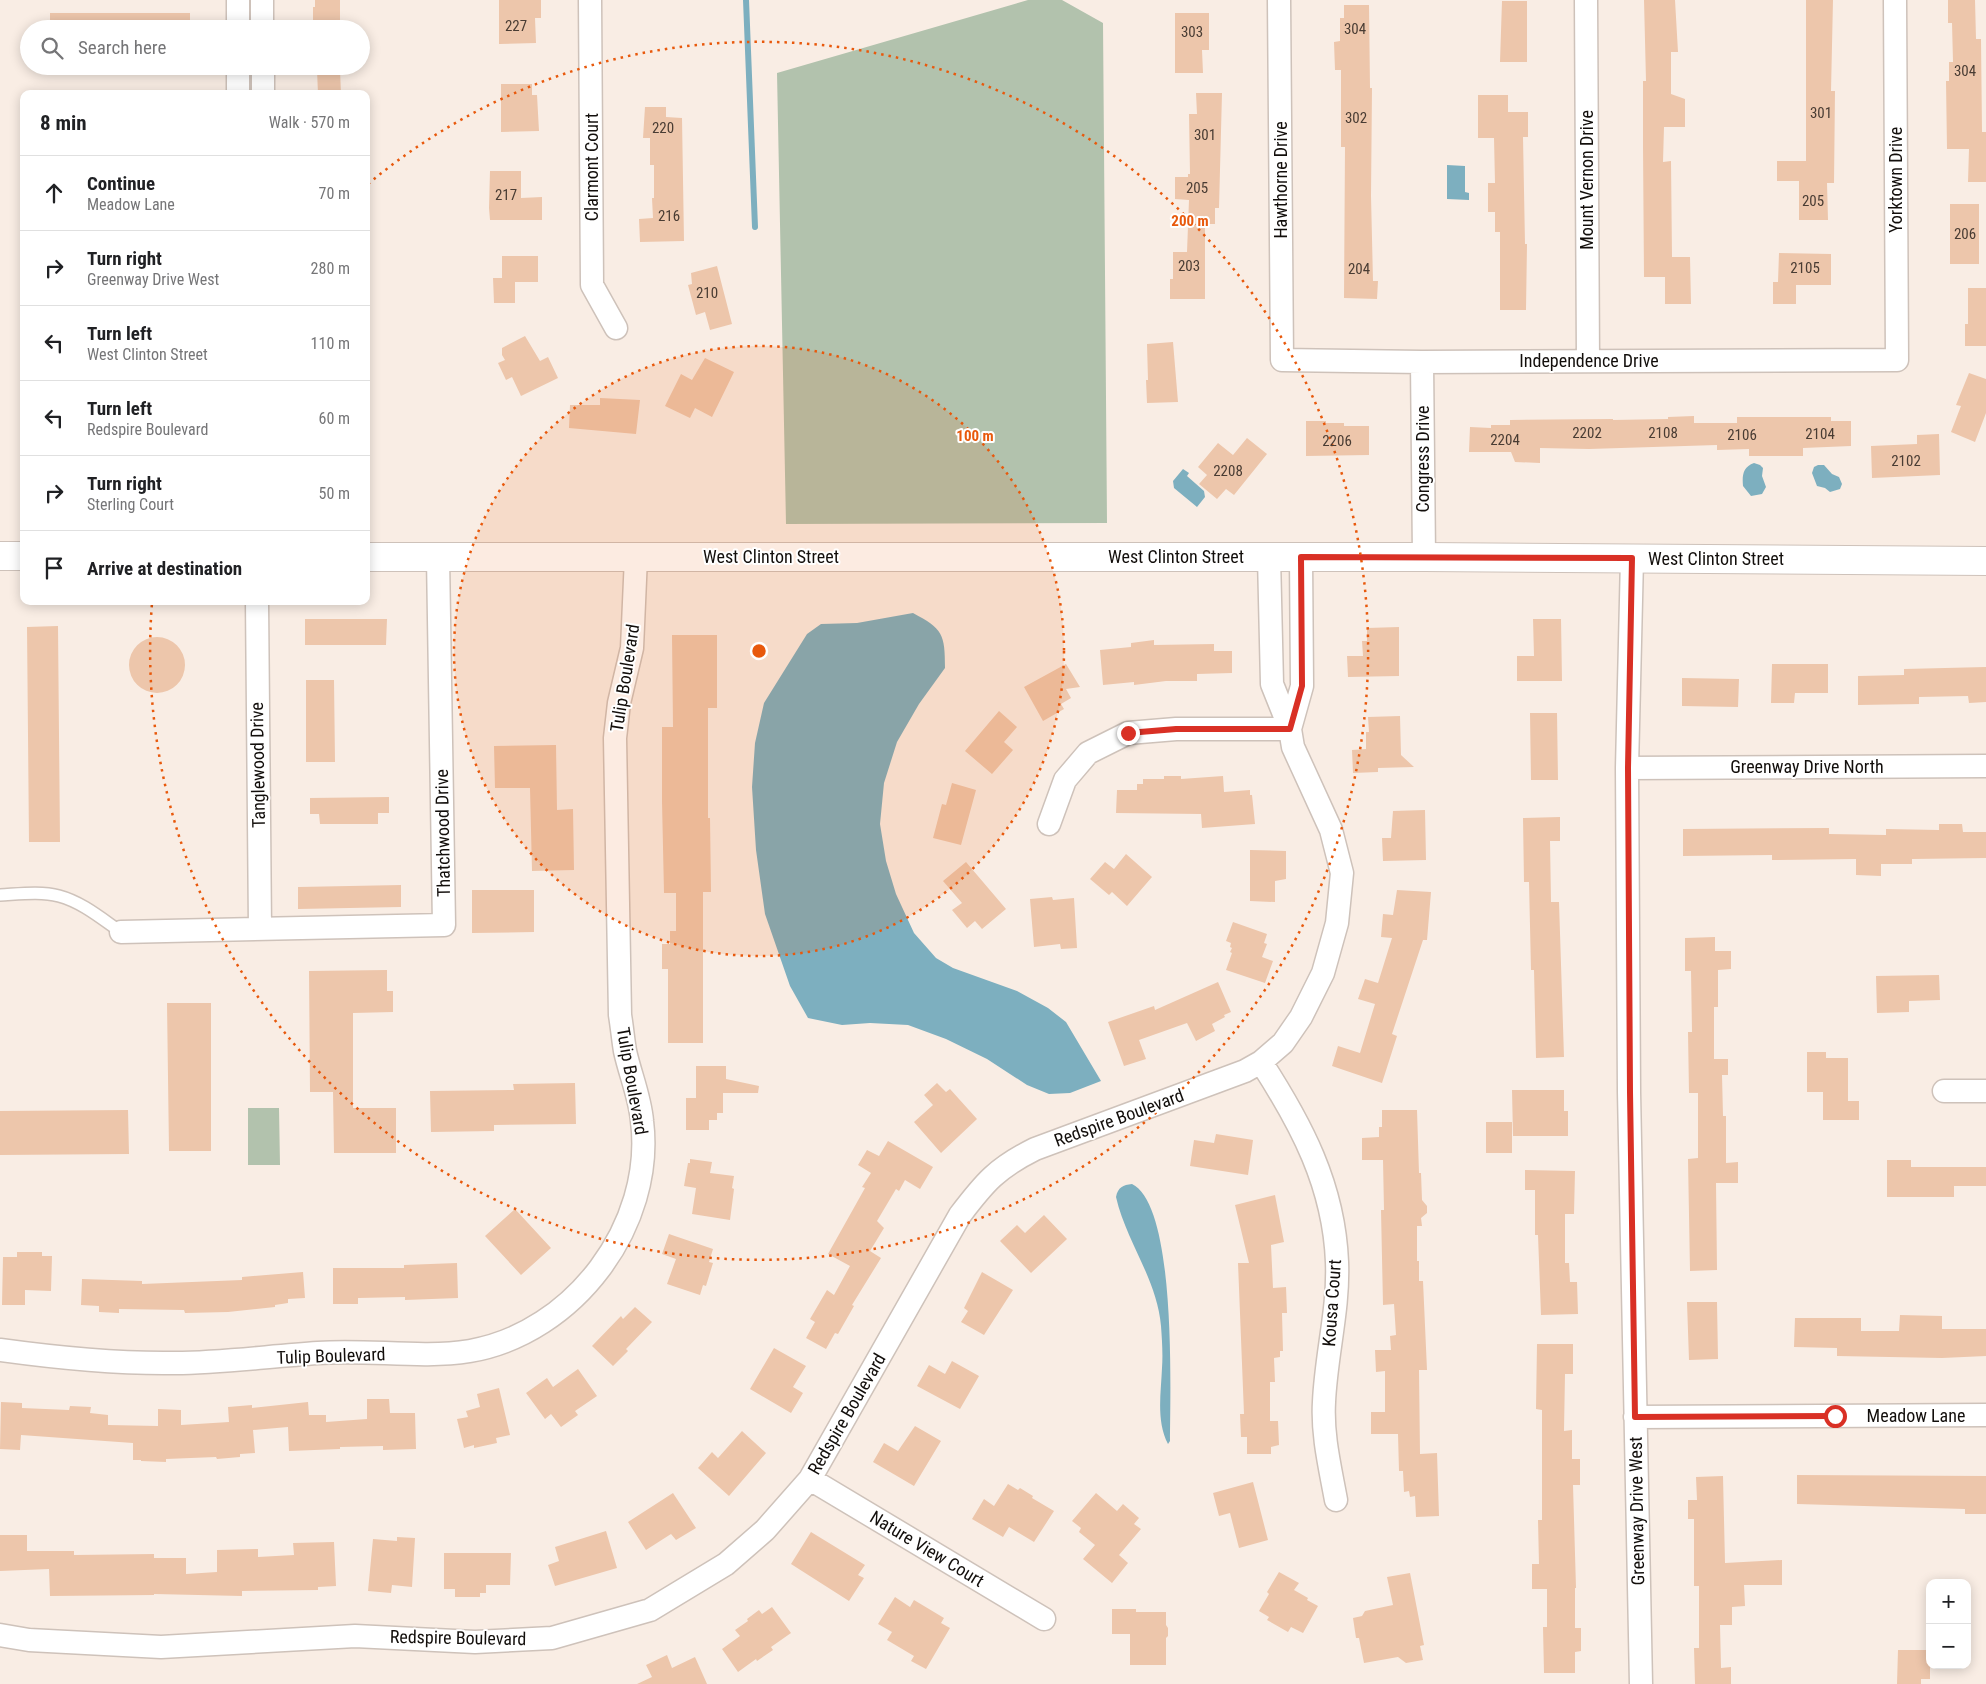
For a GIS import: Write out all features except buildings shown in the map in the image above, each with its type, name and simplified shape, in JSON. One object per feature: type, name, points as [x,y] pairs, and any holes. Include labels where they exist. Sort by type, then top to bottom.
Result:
[{"type":"street","points":[[238,0],[238,20]]},
{"type":"street","points":[[262,0],[262,20]]},
{"type":"street","name":"Clarmont Court","points":[[590,0],[592,285],[616,328]]},
{"type":"street","name":"Hawthorne Drive","points":[[1279,0],[1282,360]]},
{"type":"street","name":"Mount Vernon Drive","points":[[1586,0],[1588,361]]},
{"type":"street","name":"Yorktown Drive","points":[[1895,0],[1897,360]]},
{"type":"street","points":[[238,75],[238,90]]},
{"type":"street","points":[[263,75],[263,90]]},
{"type":"street","name":"Independence Drive","points":[[1282,360],[1422,362],[1897,360]]},
{"type":"street","name":"Congress Drive","points":[[1422,362],[1424,557]]},
{"type":"street","points":[[0,556],[20,556]]},
{"type":"street","name":"West Clinton Street","points":[[370,557],[1424,557],[1986,561]]},
{"type":"street","name":"Thatchwood Drive","points":[[260,929],[444,924],[438,557]]},
{"type":"street","name":"Tulip Boulevard","points":[[0,1350],[67,1359],[174,1364],[249,1360],[319,1353],[440,1355],[501,1343],[545,1320],[570,1302],[603,1265],[618,1241],[632,1210],[642,1156],[642,1121],[625,1050],[620,1015],[615,738],[619,703],[632,648],[636,557]]},
{"type":"street","name":"Redspire Boulevard","points":[[0,1635],[29,1640],[161,1647],[355,1636],[475,1642],[552,1638],[650,1610],[726,1564],[765,1530],[810,1479],[960,1215],[985,1182],[1007,1164],[1035,1149],[1238,1074],[1261,1062],[1283,1043],[1301,1017],[1323,973],[1337,922],[1341,899],[1342,874],[1331,830],[1293,747],[1290,729],[1272,684],[1270,557]]},
{"type":"street","name":"Redspire Boulevard","points":[[1290,729],[1302,686],[1301,557]]},
{"type":"street","name":"Greenway Drive West","points":[[1632,558],[1628,768],[1629,1082],[1641,1684]]},
{"type":"street","name":"Tanglewood Drive","points":[[257,605],[260,929]]},
{"type":"street","points":[[1050,824],[1065,780],[1088,753],[1128,733],[1176,729],[1290,729]]},
{"type":"street","name":"Greenway Drive North","points":[[1628,768],[1986,766]]},
{"type":"street","points":[[121,932],[260,929]]},
{"type":"street","name":"Kousa Court","points":[[1261,1062],[1289,1105],[1309,1145],[1325,1191],[1335,1236],[1337,1286],[1334,1320],[1326,1368],[1324,1404],[1326,1444],[1336,1500]]},
{"type":"street","points":[[1944,1091],[1986,1091]]},
{"type":"street","name":"Meadow Lane","points":[[1635,1417],[1986,1415]]},
{"type":"street","name":"Nature View Court","points":[[810,1479],[1044,1619]]},
{"type":"lane","points":[[0,895],[37,893],[58,896],[73,901],[121,932]]},
{"type":"green space","points":[[1028,0],[1062,0],[1103,23],[1107,523],[786,524],[777,73]]},
{"type":"green space","points":[[248,1108],[279,1108],[280,1165],[248,1165]]},
{"type":"water","points":[[1447,165],[1465,166],[1465,192],[1469,193],[1469,200],[1447,199]]},
{"type":"water","points":[[1754,463],[1763,468],[1762,476],[1766,487],[1762,494],[1751,496],[1743,486],[1743,478],[1745,469]]},
{"type":"water","points":[[1824,465],[1832,474],[1839,477],[1842,484],[1840,489],[1830,492],[1825,488],[1817,486],[1812,473],[1814,467]]},
{"type":"water","points":[[1183,469],[1189,473],[1187,476],[1204,491],[1205,497],[1197,507],[1174,488],[1173,481]]},
{"type":"water","points":[[913,613],[931,624],[940,634],[943,640],[945,668],[919,704],[897,742],[884,783],[880,824],[886,861],[896,894],[914,933],[936,958],[953,968],[1017,991],[1048,1008],[1066,1022],[1101,1081],[1070,1093],[1049,1094],[1027,1085],[987,1059],[946,1039],[908,1025],[870,1023],[842,1025],[808,1018],[790,986],[765,914],[756,850],[752,787],[755,743],[764,703],[807,634],[821,624],[857,623]]},
{"type":"water","points":[[1132,1184],[1147,1199],[1157,1227],[1164,1262],[1170,1344],[1170,1441],[1168,1444],[1164,1435],[1161,1416],[1162,1352],[1158,1309],[1148,1276],[1127,1229],[1116,1197],[1121,1187]]},
{"type":"waterway","points":[[746,0],[755,227]]},
{"type":"route","points":[[1128,733],[1176,729],[1290,729],[1302,686],[1301,557],[1632,558],[1628,768],[1635,1417],[1835,1416]]}]
